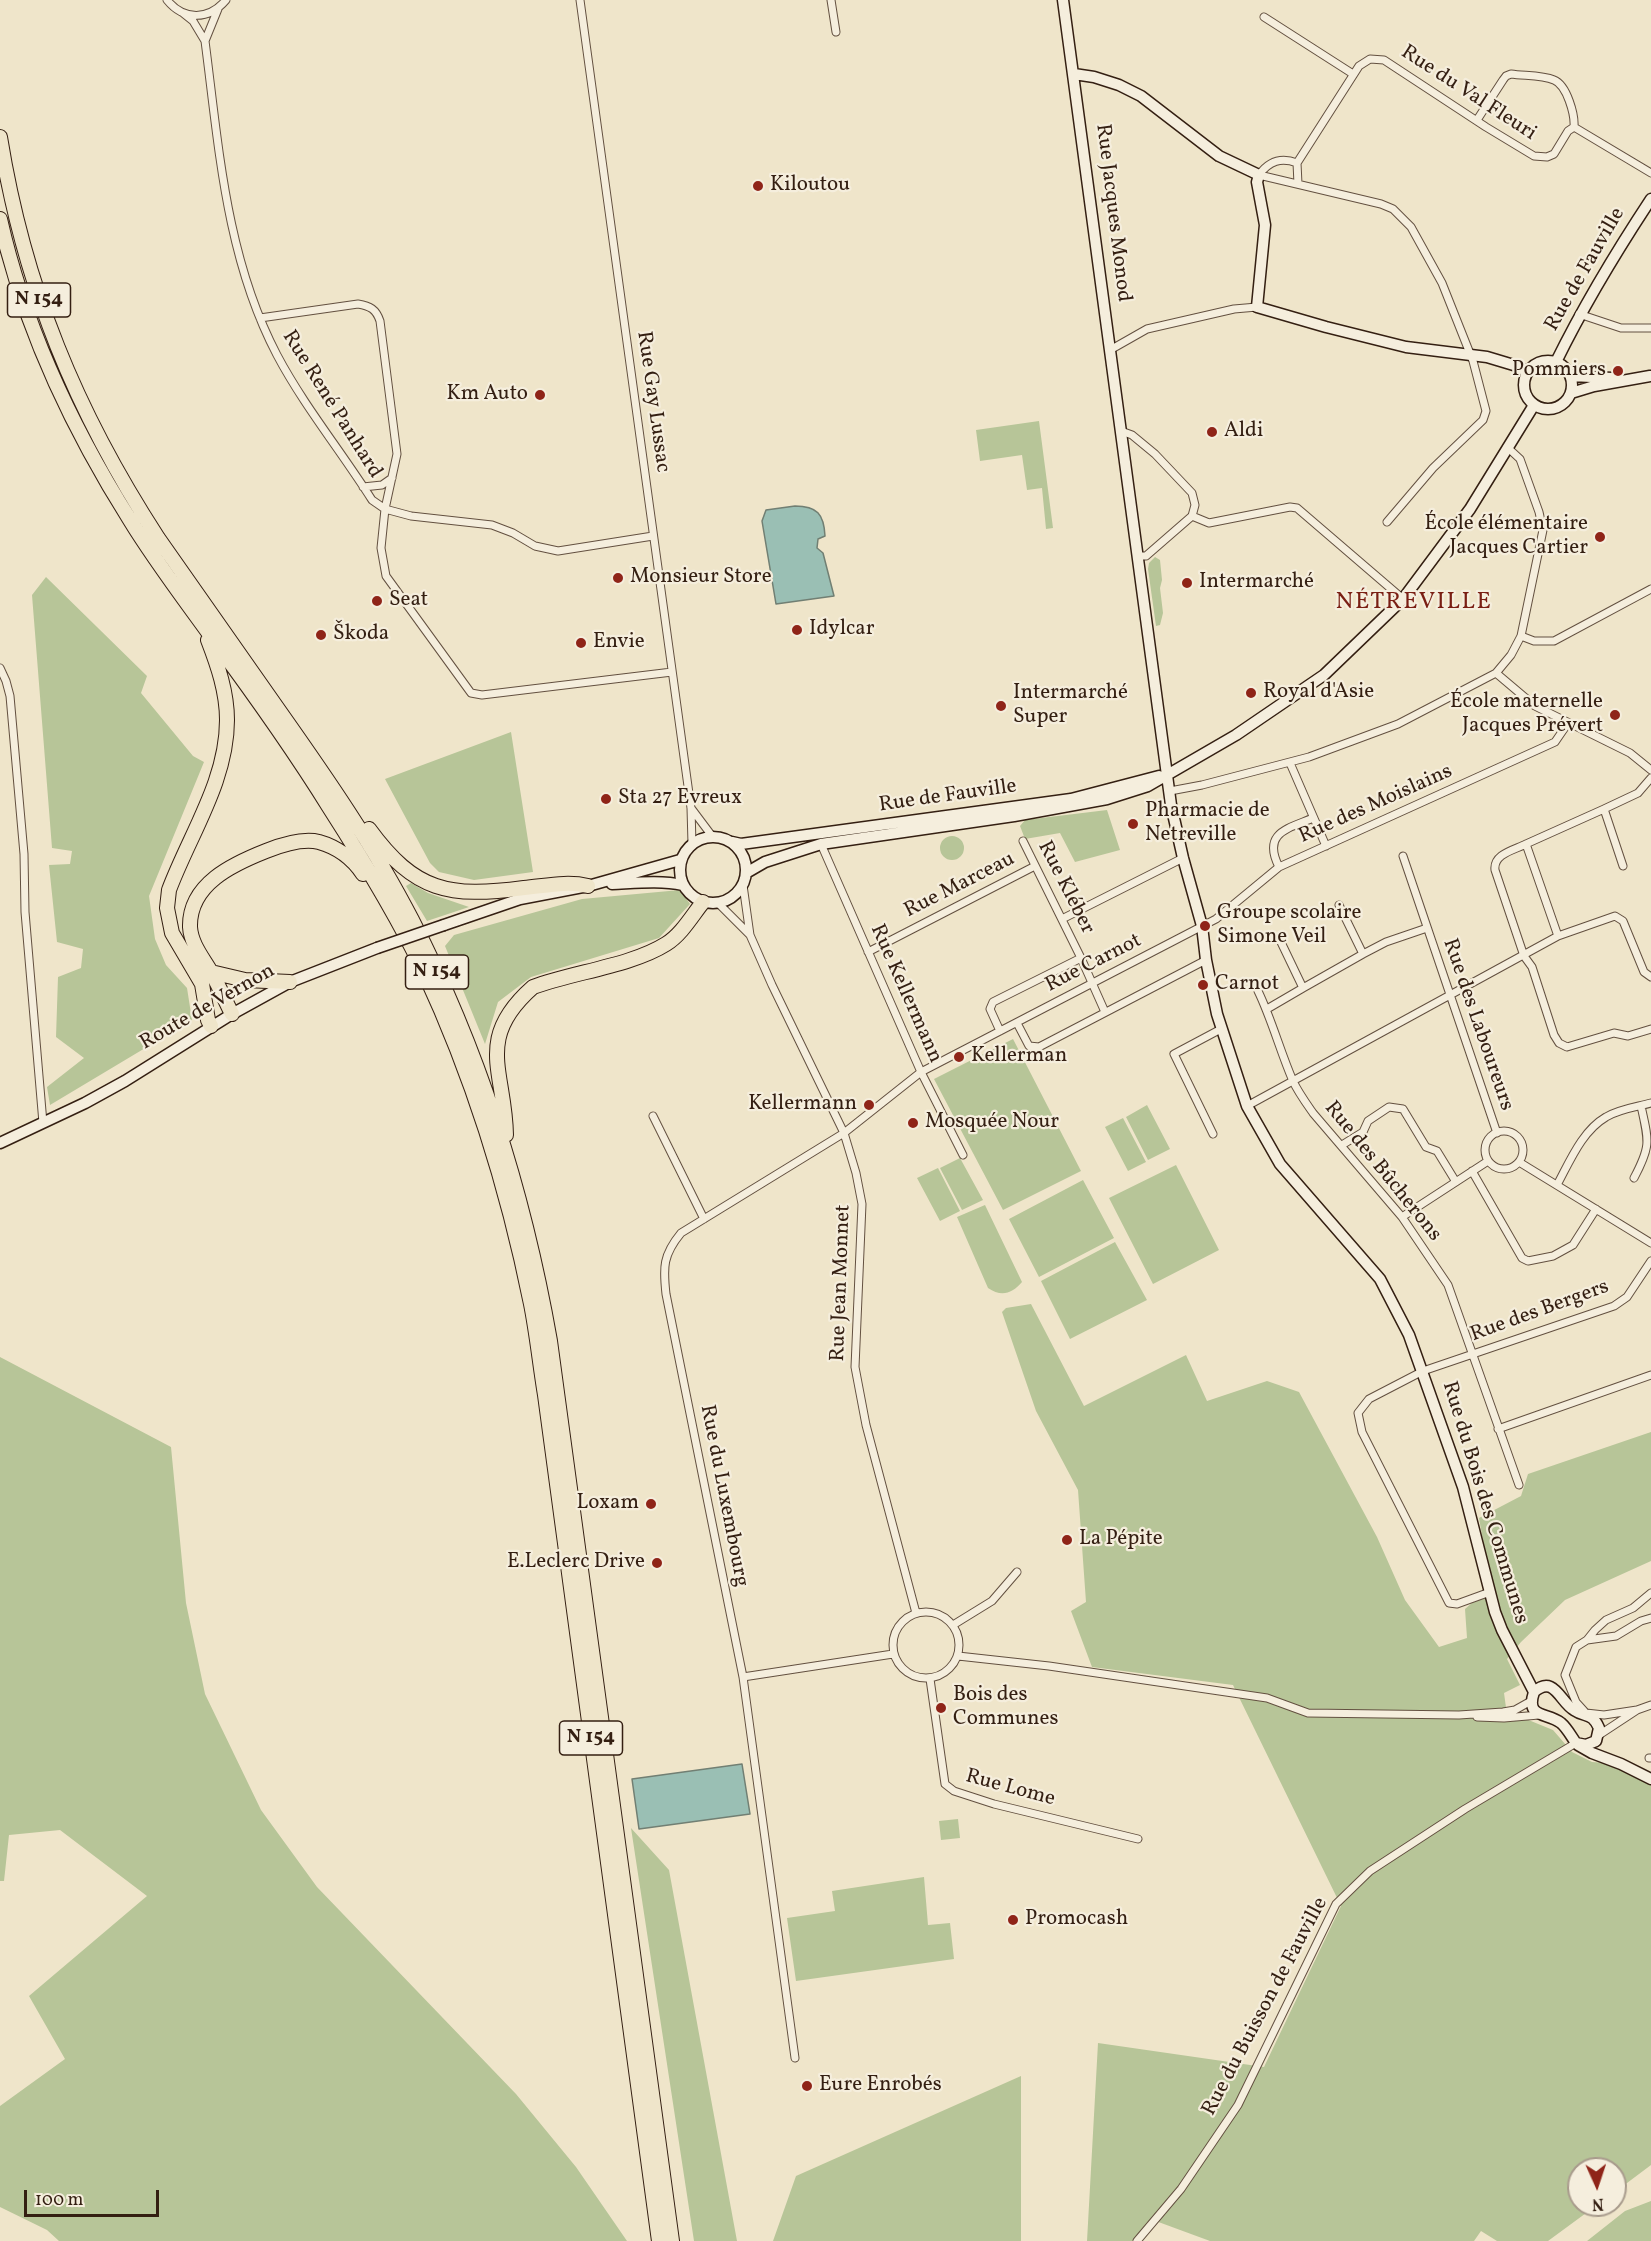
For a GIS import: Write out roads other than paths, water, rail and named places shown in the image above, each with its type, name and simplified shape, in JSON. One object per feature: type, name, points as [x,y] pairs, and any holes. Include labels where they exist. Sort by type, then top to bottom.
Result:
[{"type":"highway","name":"N 154","points":[[0,137],[16,221],[33,280],[50,331],[86,415],[152,528],[345,806],[411,919],[438,972],[470,1046],[506,1149],[530,1241],[550,1341],[672,2241]]},
{"type":"highway","name":"N 154","points":[[0,219],[36,336],[71,416],[97,466],[131,523],[328,805],[396,919],[423,972],[478,1110],[497,1166],[532,1307],[659,2241]]},
{"type":"highway","points":[[202,624],[221,675],[227,718],[226,739],[218,776],[178,864],[169,890],[167,908],[172,933],[202,984],[211,1026]]},
{"type":"highway","points":[[345,806],[364,823],[395,861],[410,874],[436,887],[467,893],[484,893],[573,883],[588,886]]},
{"type":"highway","points":[[232,1014],[195,946],[190,927],[194,905],[204,889],[216,876],[234,863],[300,841],[318,842],[343,852],[359,868],[396,919]]},
{"type":"highway","points":[[506,1149],[506,1113],[497,1072],[497,1052],[500,1031],[509,1011],[533,987],[649,953],[667,944],[678,934],[703,902]]},
{"type":"highway","points":[[211,972],[245,980],[290,982]]},
{"type":"street","name":"Rue René Panhard","points":[[167,0],[172,7],[193,21],[205,41],[228,209],[242,272],[260,318],[291,380],[372,500],[385,509]]},
{"type":"street","name":"Rue René Panhard","points":[[205,41],[218,9],[226,0]]},
{"type":"street","name":"Rue Gay Lussac","points":[[580,0],[691,808],[692,844]]},
{"type":"street","points":[[831,0],[836,32]]},
{"type":"street","name":"Rue Jacques Monod","points":[[1063,0],[1157,712],[1168,774]]},
{"type":"street","points":[[183,13],[199,16],[218,9]]},
{"type":"street","points":[[1264,16],[1353,74]]},
{"type":"street","name":"Rue du Val Fleuri","points":[[1297,163],[1353,74],[1370,59],[1384,60],[1534,156],[1547,157],[1554,154],[1568,131],[1574,127]]},
{"type":"street","points":[[1074,74],[1094,76],[1142,96],[1219,156],[1259,176],[1381,204],[1393,210],[1411,227],[1442,283],[1470,353],[1486,411],[1483,420],[1433,468],[1387,522]]},
{"type":"street","points":[[1477,120],[1503,80],[1511,74],[1555,80],[1561,86],[1575,114],[1574,127],[1651,173]]},
{"type":"street","points":[[1257,306],[1265,225],[1257,182],[1259,176],[1271,163],[1280,160],[1297,163],[1298,184]]},
{"type":"street","name":"Rue de Fauville","points":[[1556,362],[1579,314],[1651,199]]},
{"type":"street","points":[[260,318],[358,304],[368,305],[377,311],[397,454],[385,509],[381,548],[386,576],[471,693],[482,695],[672,672]]},
{"type":"street","points":[[1110,350],[1147,330],[1234,309],[1257,306],[1326,327],[1406,347],[1470,353],[1487,357],[1517,366],[1527,372]]},
{"type":"street","points":[[1579,314],[1621,328],[1651,328]]},
{"type":"street","points":[[1540,362],[1556,362],[1571,376],[1573,384],[1571,393],[1559,407],[1551,410],[1542,409],[1527,398],[1524,381],[1527,372],[1540,362]]},
{"type":"street","points":[[1571,376],[1601,378],[1651,376]]},
{"type":"street","points":[[1571,393],[1594,386],[1651,376]]},
{"type":"street","name":"Rue de Fauville","points":[[746,873],[765,862],[821,844],[1070,807],[1107,799],[1144,787],[1236,735],[1324,675],[1403,599],[1470,508],[1534,405]]},
{"type":"street","points":[[1121,431],[1132,435],[1155,454],[1192,493],[1195,505],[1192,516],[1146,556],[1137,556]]},
{"type":"street","points":[[1170,791],[1290,763],[1398,724],[1496,674],[1511,655],[1521,636],[1543,530],[1520,459],[1507,447]]},
{"type":"street","points":[[363,487],[382,485],[393,476]]},
{"type":"street","points":[[1192,516],[1209,523],[1290,507],[1297,508],[1403,599]]},
{"type":"street","points":[[385,509],[411,516],[492,525],[513,533],[535,546],[558,551],[653,537]]},
{"type":"street","points":[[1521,636],[1534,641],[1554,641],[1651,589]]},
{"type":"street","points":[[0,668],[10,696],[43,1123]]},
{"type":"street","points":[[1496,674],[1535,706],[1630,753],[1651,770]]},
{"type":"street","name":"Rue des Moislains","points":[[1202,926],[1234,906],[1251,888],[1279,867],[1555,742],[1568,723]]},
{"type":"street","points":[[1290,763],[1326,846]]},
{"type":"street","name":"Rue de Fauville","points":[[732,842],[741,844],[848,831],[1071,799],[1168,774]]},
{"type":"street","name":"Rue du Bois des Communes","points":[[1168,774],[1183,858],[1202,926],[1206,960],[1221,1029],[1247,1106],[1280,1164],[1380,1280],[1409,1335],[1463,1487],[1502,1630],[1533,1696],[1533,1708],[1539,1715]]},
{"type":"street","points":[[1651,778],[1638,793],[1498,857],[1494,864],[1524,956],[1532,968],[1554,1035],[1559,1043],[1567,1047],[1614,1033],[1628,1036],[1651,1029]]},
{"type":"street","name":"Rue Gay Lussac","points":[[691,808],[712,836]]},
{"type":"street","points":[[1604,809],[1623,866]]},
{"type":"street","points":[[1279,867],[1274,858],[1272,846],[1275,837],[1280,832],[1313,818]]},
{"type":"street","points":[[712,836],[732,842],[743,856],[746,873],[743,885],[737,894],[718,903],[703,902],[688,893],[680,878],[680,861],[685,851],[701,838],[712,836]]},
{"type":"street","name":"Rue Kléber","points":[[1023,841],[1105,1012]]},
{"type":"street","name":"Rue Kellermann","points":[[821,844],[921,1072],[963,1155]]},
{"type":"street","points":[[1526,844],[1558,936]]},
{"type":"street","name":"Rue des Laboureurs","points":[[1403,856],[1497,1133]]},
{"type":"street","points":[[1062,919],[1183,858]]},
{"type":"street","points":[[588,886],[680,861]]},
{"type":"street","name":"Rue Marceau","points":[[868,952],[1035,866]]},
{"type":"street","points":[[588,886],[647,882],[683,885]]},
{"type":"street","name":"Rue Jean Monnet","points":[[743,885],[750,935],[844,1133],[856,1173],[862,1204],[855,1367],[859,1395],[916,1613]]},
{"type":"street","name":"Route de Vernon","points":[[0,1143],[125,1081],[211,1026],[290,982],[377,948],[520,899],[588,886]]},
{"type":"street","name":"Rue Jean Monnet","points":[[718,903],[750,935]]},
{"type":"street","points":[[1339,905],[1363,954]]},
{"type":"street","points":[[1247,1106],[1558,936],[1615,916],[1623,921],[1644,972],[1651,977]]},
{"type":"street","name":"Rue Carnot","points":[[921,1072],[1202,926]]},
{"type":"street","points":[[1267,1009],[1386,942],[1427,928]]},
{"type":"street","points":[[1279,938],[1303,988]]},
{"type":"street","name":"Rue Carnot","points":[[1000,1030],[990,1009],[993,1002],[1081,958]]},
{"type":"street","points":[[1017,1023],[1029,1046],[1034,1048],[1206,960]]},
{"type":"street","name":"Rue des Bûcherons","points":[[1258,992],[1267,1009],[1293,1081],[1313,1113],[1402,1217],[1448,1285],[1519,1485]]},
{"type":"street","points":[[1213,1134],[1174,1054],[1221,1029]]},
{"type":"street","name":"Rue du Luxembourg","points":[[795,2058],[743,1677],[668,1305],[663,1270],[669,1248],[681,1233],[844,1133],[921,1072]]},
{"type":"street","points":[[1557,1185],[1574,1153],[1592,1128],[1606,1117],[1651,1103]]},
{"type":"street","points":[[1634,1178],[1647,1160],[1650,1146],[1641,1106]]},
{"type":"street","points":[[1342,1145],[1363,1132],[1368,1121],[1389,1107],[1403,1109],[1426,1147],[1437,1151],[1456,1182]]},
{"type":"street","points":[[653,1116],[704,1219]]},
{"type":"street","name":"Rue des Laboureurs","points":[[1488,1161],[1486,1145],[1497,1133],[1509,1132],[1519,1139],[1523,1150],[1520,1162]]},
{"type":"street","points":[[1402,1217],[1488,1161],[1503,1170],[1520,1162],[1651,1243]]},
{"type":"street","points":[[1472,1171],[1522,1258],[1528,1261],[1554,1256],[1573,1245],[1596,1209]]},
{"type":"street","name":"Rue des Bergers","points":[[1490,1592],[1457,1604],[1449,1603],[1362,1432],[1358,1413],[1369,1399],[1423,1371],[1614,1306],[1627,1297],[1651,1261]]},
{"type":"street","points":[[1498,1429],[1651,1375]]},
{"type":"street","points":[[953,1625],[992,1601],[1017,1572]]},
{"type":"street","points":[[1651,1593],[1633,1608],[1606,1620],[1587,1640],[1576,1647],[1557,1681],[1556,1690],[1572,1710],[1586,1713],[1604,1715],[1637,1710],[1651,1705]]},
{"type":"street","points":[[916,1613],[940,1615],[953,1625],[959,1643],[958,1656],[945,1673],[930,1679],[920,1678],[902,1670],[893,1654],[892,1641],[900,1623],[916,1613]]},
{"type":"street","points":[[1587,1640],[1616,1636],[1651,1618]]},
{"type":"street","points":[[743,1677],[893,1654]]},
{"type":"street","points":[[958,1656],[1049,1666],[1267,1698],[1308,1713],[1459,1715],[1503,1712],[1515,1710],[1533,1696],[1539,1687],[1557,1681]]},
{"type":"street","name":"Rue Lome","points":[[930,1679],[945,1784],[954,1791],[994,1804],[1138,1839]]},
{"type":"street","points":[[1557,1681],[1596,1721],[1600,1744],[1621,1764]]},
{"type":"street","points":[[1576,1743],[1586,1745],[1596,1741],[1599,1735],[1637,1710]]},
{"type":"street","points":[[1459,1715],[1485,1718],[1539,1715],[1559,1722],[1568,1730],[1576,1743],[1592,1753],[1651,1779]]},
{"type":"street","name":"Rue du Buisson de Fauville","points":[[1137,2241],[1180,2188],[1238,2105],[1336,1904],[1370,1871],[1464,1809],[1576,1743]]},
{"type":"water","points":[[795,506],[814,510],[821,517],[825,536],[818,539],[817,548],[823,553],[834,596],[776,604],[762,521],[766,510]]},
{"type":"water","points":[[742,1764],[750,1814],[639,1829],[632,1779]]},
{"type":"place","name":"Kiloutou","points":[[758,186]]},
{"type":"place","name":"Pommiers","points":[[1618,371]]},
{"type":"place","name":"Km Auto","points":[[540,395]]},
{"type":"place","name":"Aldi","points":[[1212,432]]},
{"type":"place","name":"École élémentaire Jacques Cartier","points":[[1600,537]]},
{"type":"place","name":"Monsieur Store","points":[[618,578]]},
{"type":"place","name":"Intermarché","points":[[1187,583]]},
{"type":"place","name":"Seat","points":[[377,601]]},
{"type":"place","name":"Idylcar","points":[[797,630]]},
{"type":"place","name":"Škoda","points":[[321,635]]},
{"type":"place","name":"Envie","points":[[581,643]]},
{"type":"place","name":"Royal d'Asie","points":[[1251,693]]},
{"type":"place","name":"Intermarché Super","points":[[1001,706]]},
{"type":"place","name":"École maternelle Jacques Prévert","points":[[1615,715]]},
{"type":"place","name":"Sta 27 Evreux","points":[[606,799]]},
{"type":"place","name":"Pharmacie de Netreville","points":[[1133,824]]},
{"type":"place","name":"Groupe scolaire Simone Veil","points":[[1205,926]]},
{"type":"place","name":"Carnot","points":[[1203,985]]},
{"type":"place","name":"Kellerman","points":[[959,1057]]},
{"type":"place","name":"Kellermann","points":[[869,1105]]},
{"type":"place","name":"Mosquée Nour","points":[[913,1123]]},
{"type":"place","name":"Loxam","points":[[651,1504]]},
{"type":"place","name":"La Pépite","points":[[1067,1540]]},
{"type":"place","name":"E.Leclerc Drive","points":[[657,1563]]},
{"type":"place","name":"Bois des Communes","points":[[941,1708]]},
{"type":"place","name":"Promocash","points":[[1013,1920]]},
{"type":"place","name":"Eure Enrobés","points":[[807,2086]]},
{"type":"district","name":"NÉTREVILLE","points":[[1414,604]]}]
